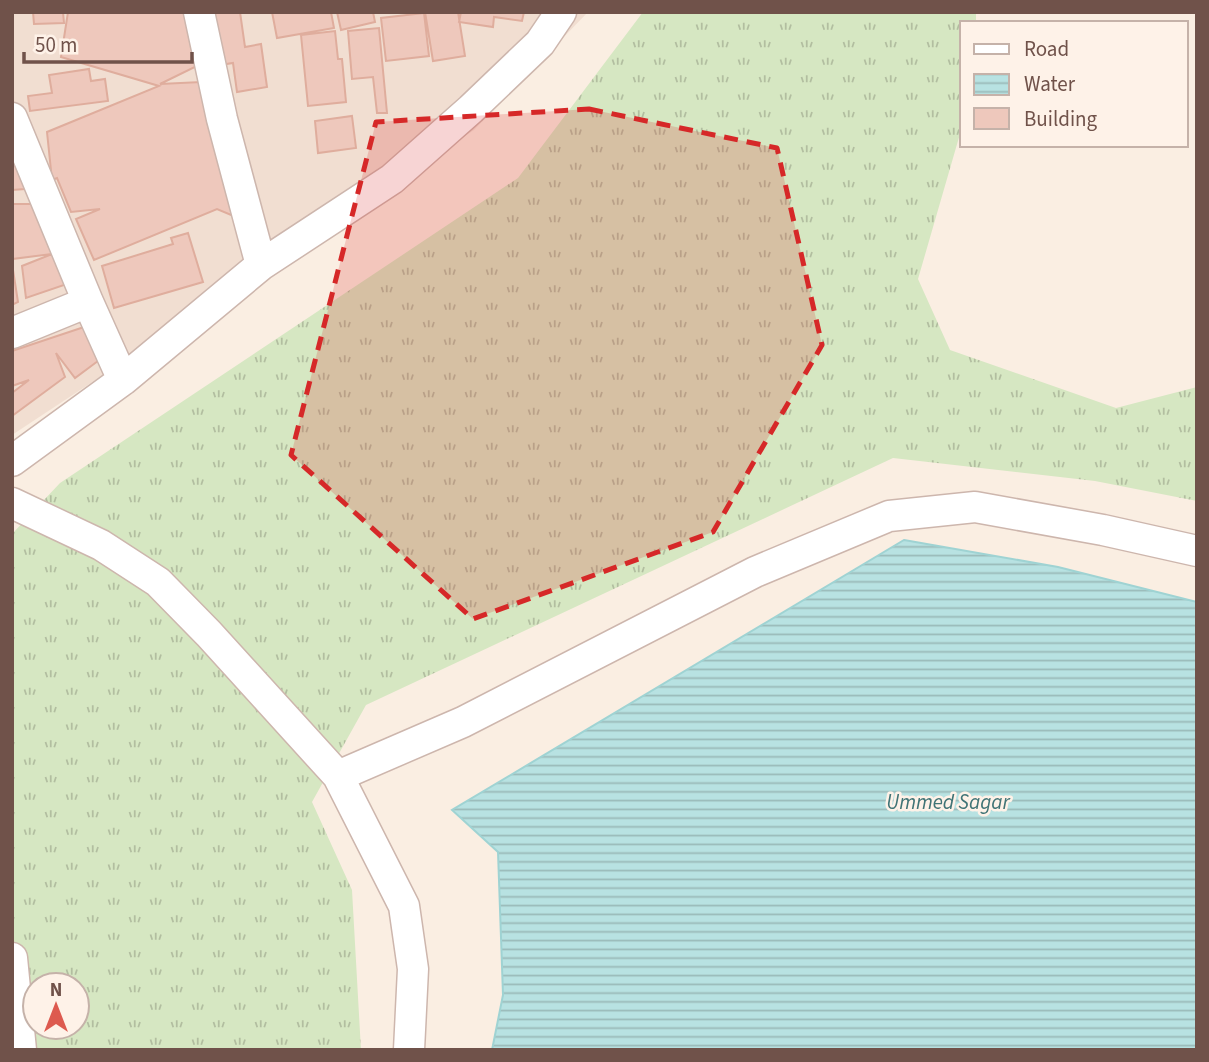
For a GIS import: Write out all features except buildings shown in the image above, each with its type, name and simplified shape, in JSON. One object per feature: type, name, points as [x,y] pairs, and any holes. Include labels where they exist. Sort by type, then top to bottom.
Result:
[{"type":"street","points":[[199,12],[222,119],[261,265]]},
{"type":"street","points":[[12,461],[123,380],[261,265],[392,179],[540,43],[561,12]]},
{"type":"street","points":[[12,118],[123,380]]},
{"type":"street","points":[[12,333],[88,302]]},
{"type":"street","points":[[12,503],[101,545],[158,582],[338,776],[404,906],[413,969],[409,1050]]},
{"type":"street","points":[[338,776],[463,722],[755,572],[889,516],[975,508],[1103,530],[1197,551]]},
{"type":"street","points":[[12,958],[21,1050]]},
{"type":"highlighted area","points":[[589,109],[777,148],[822,345],[713,532],[473,619],[291,455],[376,122]]},
{"type":"shaded area","points":[[12,12],[588,12],[474,130],[12,435]]},
{"type":"green space","points":[[643,12],[976,12],[976,21],[960,21],[960,134],[918,279],[950,350],[1116,408],[1197,387],[1197,501],[1095,481],[893,458],[366,705],[312,802],[352,890],[361,1050],[12,1050],[12,534],[60,483],[518,178]]},
{"type":"water","name":"Ummed Sagar","points":[[904,540],[1058,567],[1197,602],[1197,1050],[492,1050],[503,995],[498,852],[452,810]]}]
